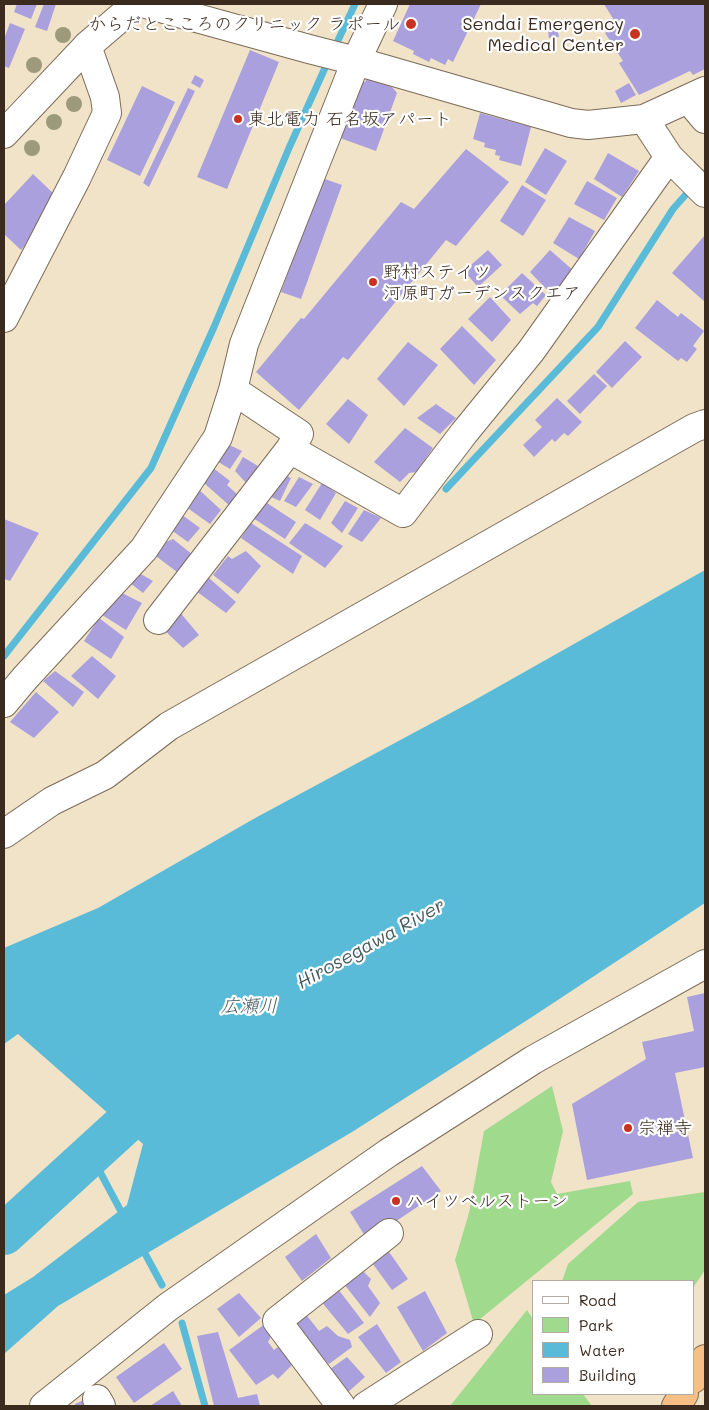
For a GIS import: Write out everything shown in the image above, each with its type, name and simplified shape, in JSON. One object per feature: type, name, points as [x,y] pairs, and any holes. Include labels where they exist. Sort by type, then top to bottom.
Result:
[{"type":"highway","points":[[694,1377],[705,1359]]},
{"type":"highway","points":[[676,1406],[683,1395]]},
{"type":"street","points":[[4,134],[87,46],[136,4]]},
{"type":"street","points":[[146,4],[350,59],[571,123],[588,125],[644,119],[700,103]]},
{"type":"street","points":[[4,703],[144,549],[218,437],[233,390],[244,344],[350,59],[383,4]]},
{"type":"street","points":[[4,318],[78,177],[107,113],[105,97],[87,46]]},
{"type":"street","points":[[644,119],[674,162],[705,193]]},
{"type":"street","points":[[290,448],[403,512],[464,433],[531,352],[674,162]]},
{"type":"street","points":[[158,620],[299,434],[233,390]]},
{"type":"street","points":[[4,834],[52,801],[104,776],[169,726],[694,428],[705,424]]},
{"type":"street","points":[[44,1406],[168,1306],[388,1153],[533,1060],[705,964]]},
{"type":"street","points":[[341,1406],[277,1321],[389,1233]]},
{"type":"street","points":[[366,1406],[478,1334]]},
{"type":"green space","points":[[552,1086],[563,1131],[551,1182],[557,1194],[630,1181],[633,1194],[474,1324],[455,1260],[469,1213],[484,1131]]},
{"type":"green space","points":[[705,1192],[705,1270],[694,1286],[694,1280],[562,1280],[568,1264],[638,1202]]},
{"type":"green space","points":[[527,1310],[532,1318],[532,1395],[584,1395],[592,1406],[450,1406]]},
{"type":"water","name":"広瀬川","points":[[705,570],[705,903],[352,1132],[58,1306],[4,1354],[4,1295],[33,1277],[127,1205],[143,1144],[18,1034],[4,1044],[4,948],[98,908],[257,817],[473,701]]},
{"type":"building","points":[[17,4],[37,4],[31,19],[14,12]]},
{"type":"building","points":[[44,4],[56,4],[47,31],[35,27]]},
{"type":"building","points":[[410,4],[481,4],[453,62],[448,59],[445,65],[431,58],[429,62],[413,54],[414,51],[393,41]]},
{"type":"building","points":[[604,4],[705,4],[705,69],[693,75],[690,71],[639,95],[619,63],[623,61],[605,33],[617,25]]},
{"type":"building","points":[[556,22],[559,37],[549,38],[547,23]]},
{"type":"building","points":[[10,23],[25,29],[9,68],[4,66],[4,39]]},
{"type":"building","name":"東北電力 石名坂アパート","points":[[250,50],[279,62],[227,189],[197,177]]},
{"type":"building","points":[[195,75],[204,80],[200,88],[191,83]]},
{"type":"building","points":[[367,79],[392,87],[397,93],[376,151],[340,138],[358,80],[365,82]]},
{"type":"building","points":[[629,83],[636,95],[621,103],[615,91]]},
{"type":"building","points":[[142,86],[175,102],[140,176],[107,160]]},
{"type":"building","points":[[188,88],[195,91],[149,187],[143,183]]},
{"type":"building","points":[[480,113],[531,127],[521,166],[499,160],[500,156],[495,155],[496,150],[484,147],[485,143],[473,139]]},
{"type":"building","points":[[545,148],[567,161],[546,195],[525,182]]},
{"type":"building","name":"野村ステイツ 河原町ガーデンスクエア","points":[[466,149],[509,182],[456,246],[446,240],[348,360],[343,357],[299,410],[256,372],[301,318],[304,319],[401,202],[414,209]]},
{"type":"building","points":[[608,153],[639,171],[622,197],[594,179]]},
{"type":"building","points":[[33,174],[54,194],[27,243],[21,250],[4,234],[4,205]]},
{"type":"building","points":[[322,178],[342,185],[301,299],[281,292]]},
{"type":"building","points":[[587,181],[617,198],[604,220],[574,204]]},
{"type":"building","points":[[522,185],[546,200],[523,236],[500,221]]},
{"type":"building","points":[[569,217],[595,231],[579,259],[553,243]]},
{"type":"building","points":[[705,235],[705,302],[672,273]]},
{"type":"building","points":[[488,250],[502,265],[478,287],[464,271]]},
{"type":"building","points":[[550,250],[575,272],[554,297],[530,272]]},
{"type":"building","points":[[522,273],[546,295],[537,306],[533,303],[520,314],[500,295]]},
{"type":"building","points":[[490,297],[511,320],[492,342],[468,319]]},
{"type":"building","points":[[657,300],[678,317],[681,313],[704,331],[693,346],[697,349],[687,362],[681,358],[678,361],[635,328]]},
{"type":"building","points":[[462,326],[496,360],[474,385],[440,349]]},
{"type":"building","points":[[625,341],[642,357],[612,388],[596,372]]},
{"type":"building","points":[[408,342],[438,365],[404,406],[377,379]]},
{"type":"building","points":[[594,374],[607,386],[580,414],[567,401]]},
{"type":"building","points":[[557,398],[582,422],[568,436],[564,433],[555,442],[552,439],[534,457],[523,445],[542,427],[535,420]]},
{"type":"building","points":[[348,399],[368,415],[349,444],[326,424]]},
{"type":"building","points":[[436,404],[456,418],[440,434],[417,418]]},
{"type":"building","points":[[405,428],[433,448],[416,472],[409,473],[400,482],[374,462]]},
{"type":"building","points":[[223,442],[242,451],[230,469],[210,457]]},
{"type":"building","points":[[243,457],[258,466],[248,485],[235,471]]},
{"type":"building","points":[[208,464],[230,481],[227,485],[238,495],[230,506],[196,476]]},
{"type":"building","points":[[281,473],[291,478],[280,501],[267,495]]},
{"type":"building","points":[[299,477],[313,484],[296,507],[284,501]]},
{"type":"building","points":[[322,483],[336,493],[320,520],[305,510]]},
{"type":"building","points":[[195,486],[221,510],[210,524],[182,504]]},
{"type":"building","points":[[345,501],[358,508],[342,533],[331,523]]},
{"type":"building","points":[[267,503],[296,522],[285,539],[250,516]]},
{"type":"building","points":[[364,510],[381,518],[362,542],[348,534]]},
{"type":"building","points":[[178,512],[200,528],[188,542],[167,527]]},
{"type":"building","points":[[4,519],[39,533],[10,581],[4,579]]},
{"type":"building","points":[[251,523],[302,556],[293,574],[241,538]]},
{"type":"building","points":[[305,523],[343,546],[325,568],[289,543]]},
{"type":"building","points":[[158,535],[166,542],[173,539],[193,555],[177,572],[148,550]]},
{"type":"building","points":[[246,551],[261,566],[238,594],[213,575],[228,556],[232,559]]},
{"type":"building","points":[[132,569],[153,581],[143,593],[125,579]]},
{"type":"building","points":[[208,577],[236,602],[226,613],[196,591]]},
{"type":"building","points":[[116,590],[142,603],[126,630],[99,613]]},
{"type":"building","points":[[178,610],[199,635],[183,648],[160,626]]},
{"type":"building","points":[[99,618],[124,637],[111,659],[84,641]]},
{"type":"building","points":[[92,656],[116,676],[98,699],[71,676]]},
{"type":"building","points":[[55,671],[84,692],[73,707],[43,681]]},
{"type":"building","points":[[36,692],[59,712],[34,738],[10,722]]},
{"type":"building","points":[[705,993],[705,1067],[675,1073],[693,1158],[587,1180],[572,1104],[646,1059],[642,1042],[694,1031],[687,997]]},
{"type":"building","name":"ハイツベルストーン","points":[[422,1166],[441,1191],[383,1230],[365,1236],[350,1212]]},
{"type":"building","points":[[316,1234],[331,1258],[302,1281],[285,1257]]},
{"type":"building","points":[[387,1249],[408,1279],[392,1290],[370,1260]]},
{"type":"building","points":[[357,1265],[371,1279],[368,1286],[380,1303],[370,1317],[340,1279]]},
{"type":"building","points":[[338,1289],[364,1323],[348,1334],[320,1300]]},
{"type":"building","points":[[425,1291],[447,1333],[423,1351],[397,1307]]},
{"type":"building","points":[[239,1293],[261,1318],[239,1337],[217,1309]]},
{"type":"building","points":[[304,1312],[319,1331],[327,1326],[338,1336],[350,1340],[352,1347],[329,1364],[307,1344],[291,1319]]},
{"type":"building","points":[[265,1324],[273,1333],[268,1342],[274,1350],[283,1343],[298,1359],[278,1379],[273,1374],[256,1385],[229,1350]]},
{"type":"building","points":[[377,1324],[401,1362],[386,1373],[358,1337]]},
{"type":"building","points":[[218,1332],[238,1398],[257,1394],[260,1406],[214,1406],[197,1336]]},
{"type":"building","points":[[164,1343],[182,1369],[134,1403],[116,1377]]},
{"type":"building","points":[[347,1357],[365,1377],[347,1393],[330,1369]]},
{"type":"building","points":[[173,1391],[182,1406],[150,1406]]},
{"type":"building","points":[[86,1399],[90,1406],[75,1406],[75,1404]]},
{"type":"waterway","points":[[334,49],[355,4]]},
{"type":"waterway","points":[[4,656],[151,468],[329,59]]},
{"type":"waterway","points":[[446,489],[598,327],[673,209],[705,173]]},
{"type":"waterway","name":"Hirosegawa River","points":[[4,1234],[166,1086]]},
{"type":"waterway","points":[[91,1155],[124,1217]]},
{"type":"waterway","points":[[142,1248],[162,1285]]},
{"type":"waterway","points":[[182,1323],[205,1406]]},
{"type":"place","name":"からだとこころのクリニック ラポール","points":[[411,24]]},
{"type":"place","name":"Sendai Emergency Medical Center","points":[[635,34]]},
{"type":"place","name":"東北電力 石名坂アパート","points":[[238,119]]},
{"type":"place","name":"野村ステイツ 河原町ガーデンスクエア","points":[[373,282]]},
{"type":"place","name":"宗禅寺","points":[[628,1128]]},
{"type":"place","name":"ハイツベルストーン","points":[[396,1201]]}]
